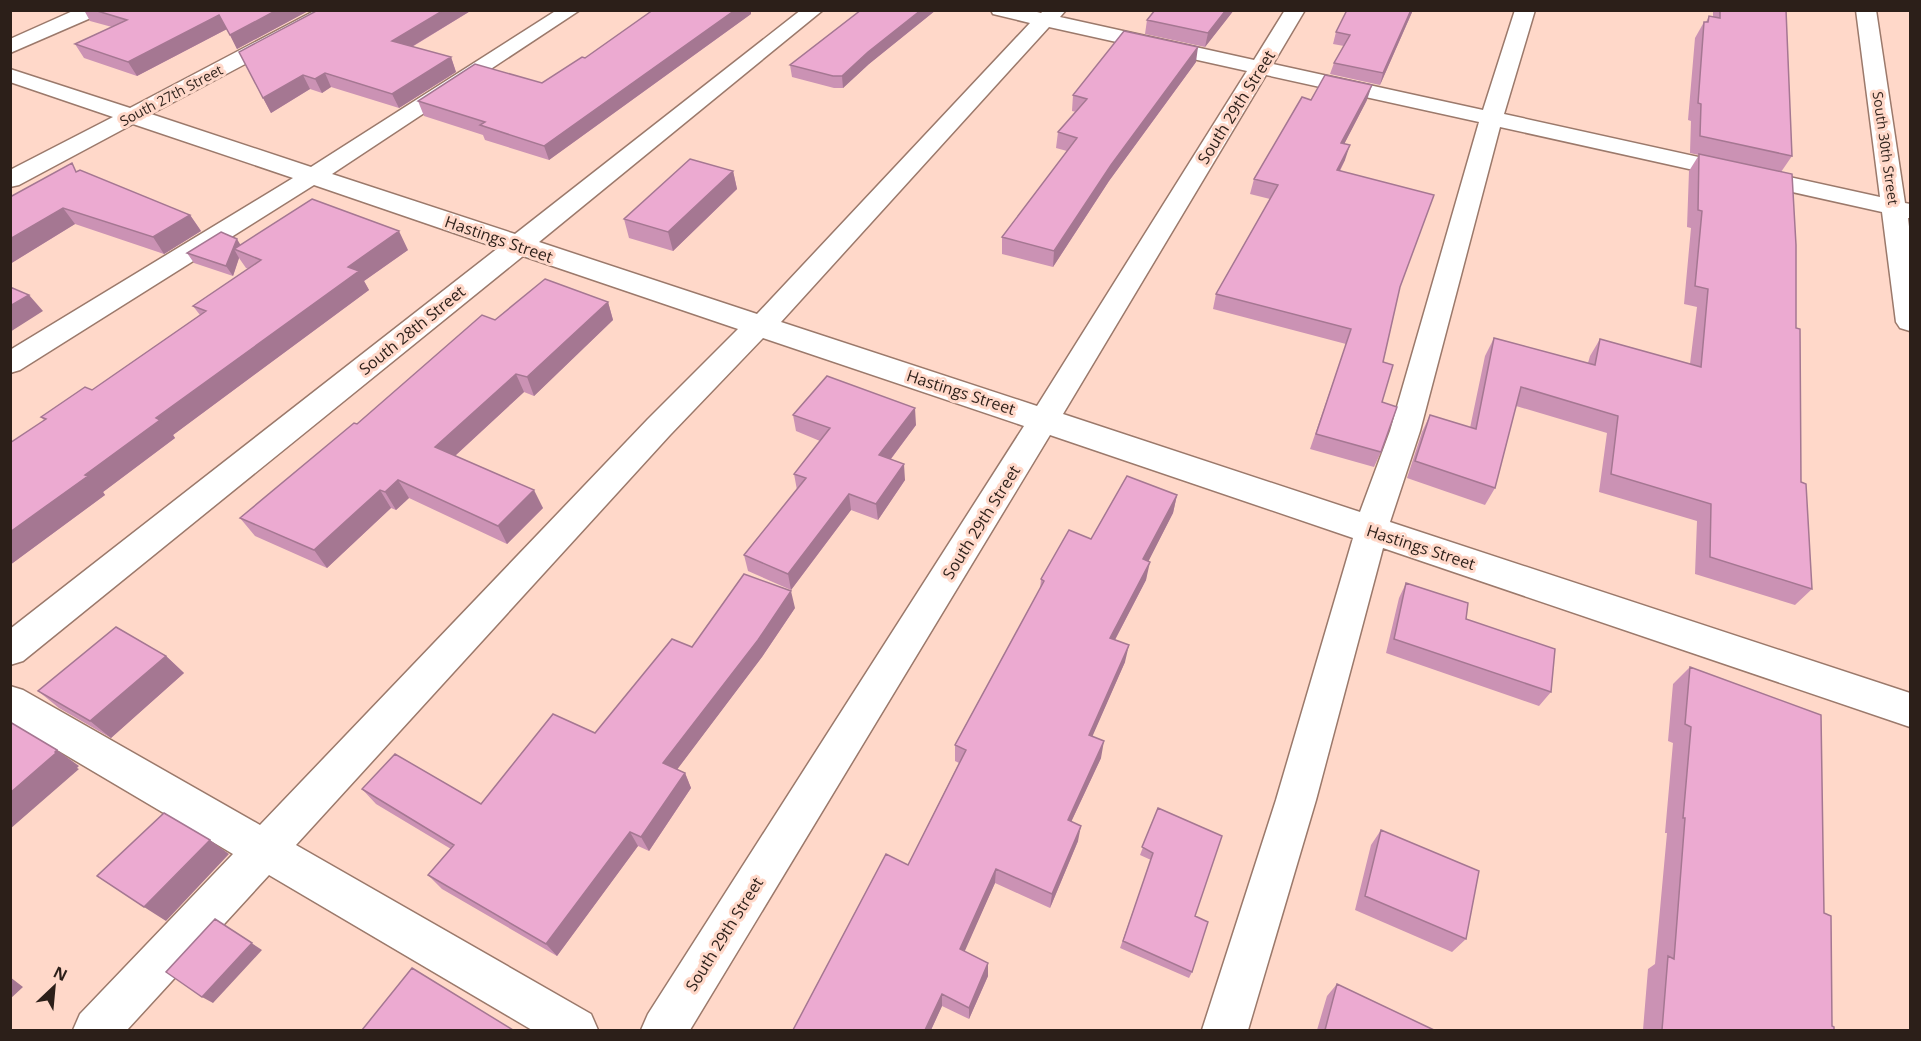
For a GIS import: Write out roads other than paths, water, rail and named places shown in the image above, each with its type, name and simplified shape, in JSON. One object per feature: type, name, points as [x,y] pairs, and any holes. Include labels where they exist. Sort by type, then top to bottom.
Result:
[{"type":"street","points":[[10,47],[93,10]]},
{"type":"street","name":"South 27th Street","points":[[10,180],[332,10]]},
{"type":"street","points":[[10,363],[313,175],[571,10]]},
{"type":"street","name":"South 28th Street","points":[[10,650],[814,10]]},
{"type":"street","points":[[1000,10],[1051,16],[1260,68],[1903,209]]},
{"type":"street","name":"South 29th Street","points":[[664,1030],[1044,420],[1295,10]]},
{"type":"street","points":[[1225,1030],[1296,800],[1381,496],[1405,431],[1491,119],[1526,10]]},
{"type":"street","name":"South 30th Street","points":[[1866,10],[1903,209],[1911,322]]},
{"type":"street","points":[[96,1030],[651,436],[760,326],[1038,25],[1051,16]]},
{"type":"street","name":"Hastings Street","points":[[10,75],[1911,710]]},
{"type":"street","points":[[10,702],[267,849],[574,1030]]}]
